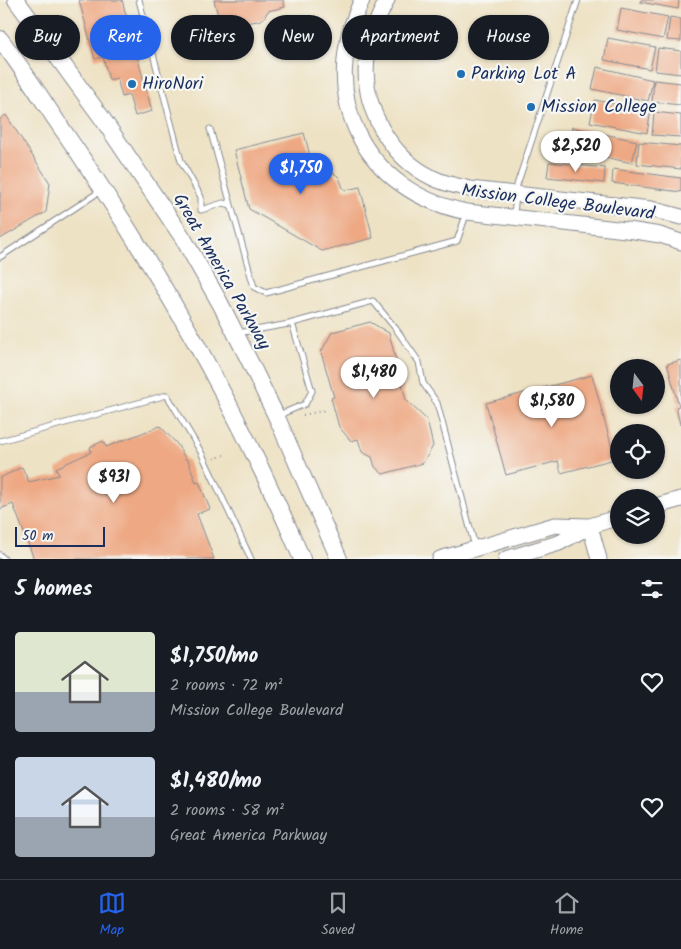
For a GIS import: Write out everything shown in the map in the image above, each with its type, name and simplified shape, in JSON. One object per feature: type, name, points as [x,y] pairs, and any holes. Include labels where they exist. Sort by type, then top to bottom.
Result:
[{"type":"main road","name":"Great America Parkway","points":[[16,0],[102,118],[183,238],[220,303],[276,417],[339,559]]},
{"type":"main road","points":[[2,44],[104,189],[184,320],[264,474],[302,559]]},
{"type":"street","name":"Mission College Boulevard","points":[[362,0],[348,32],[344,52],[346,103],[353,124],[372,157],[400,185],[417,196],[438,205],[467,212],[635,231],[660,235],[681,242]]},
{"type":"street","name":"Mission College Boulevard","points":[[387,0],[371,37],[366,58],[369,97],[375,117],[383,132],[395,149],[410,163],[432,178],[450,185],[470,189],[650,209],[681,217]]},
{"type":"street","points":[[665,503],[681,499]]},
{"type":"street","points":[[506,559],[559,544],[590,526],[610,520]]},
{"type":"street","points":[[440,559],[554,525],[590,526]]},
{"type":"street","points":[[590,526],[599,559]]},
{"type":"lane","points":[[139,0],[181,161],[201,198],[201,210],[223,203],[231,205]]},
{"type":"lane","points":[[514,217],[517,185],[578,0]]},
{"type":"lane","points":[[210,129],[254,287],[266,293],[457,241],[467,212]]},
{"type":"lane","points":[[0,257],[104,189]]},
{"type":"lane","points":[[235,334],[292,323],[373,301],[396,329],[419,362],[422,383],[437,404],[475,547]]},
{"type":"lane","points":[[276,417],[305,404],[312,391],[292,323]]},
{"type":"lane","points":[[0,441],[167,395],[206,463],[251,559]]},
{"type":"lane","points":[[0,556],[4,559]]},
{"type":"path","points":[[296,416],[326,410]]},
{"type":"path","points":[[206,463],[224,454]]},
{"type":"building","points":[[79,0],[122,0],[126,15],[90,15],[90,41]]},
{"type":"building","points":[[214,0],[283,0],[285,7],[268,11],[264,18],[254,22],[254,15],[218,15]]},
{"type":"building","points":[[641,0],[679,0],[678,9],[640,2]]},
{"type":"building","points":[[621,8],[668,17],[663,39],[617,30]]},
{"type":"building","points":[[670,17],[681,19],[681,41],[667,40]]},
{"type":"building","points":[[608,38],[655,47],[650,69],[604,60]]},
{"type":"building","points":[[658,48],[681,51],[681,74],[655,71]]},
{"type":"building","points":[[104,60],[138,60],[152,111],[135,116],[129,95],[122,97],[117,78],[109,80]]},
{"type":"building","points":[[597,67],[653,80],[648,101],[592,89]]},
{"type":"building","points":[[654,80],[681,83],[681,105],[652,102]]},
{"type":"building","points":[[595,100],[651,111],[647,133],[590,122]]},
{"type":"building","points":[[654,112],[681,115],[681,137],[652,135]]},
{"type":"building","points":[[6,115],[50,183],[46,212],[0,239],[0,119]]},
{"type":"building","points":[[572,127],[637,141],[632,163],[567,149]]},
{"type":"building","points":[[304,133],[314,171],[318,174],[326,171],[332,172],[339,177],[343,188],[346,190],[360,187],[373,238],[322,251],[249,209],[234,150]]},
{"type":"building","points":[[639,142],[681,146],[681,169],[637,164]]},
{"type":"building","points":[[549,162],[605,168],[604,183],[547,177]]},
{"type":"building","points":[[613,169],[681,178],[681,192],[612,183]]},
{"type":"building","points":[[370,322],[389,333],[406,400],[427,420],[433,446],[423,463],[383,474],[375,467],[372,457],[362,452],[358,439],[351,441],[339,427],[331,398],[334,397],[321,352],[332,332]]},
{"type":"building","points":[[681,360],[680,425],[676,407],[679,406],[667,364]]},
{"type":"building","points":[[592,375],[610,441],[610,460],[561,473],[558,461],[506,475],[486,403]]},
{"type":"building","points":[[160,426],[177,444],[186,460],[188,460],[196,483],[199,482],[210,509],[197,514],[214,559],[34,559],[13,504],[0,509],[0,478],[22,467],[29,482],[59,475],[56,468],[91,452],[90,447],[103,441],[106,447]]},
{"type":"place","name":"Parking Lot A","points":[[461,74]]},
{"type":"place","name":"HiroNori","points":[[132,84]]},
{"type":"place","name":"Mission College","points":[[531,107]]}]
